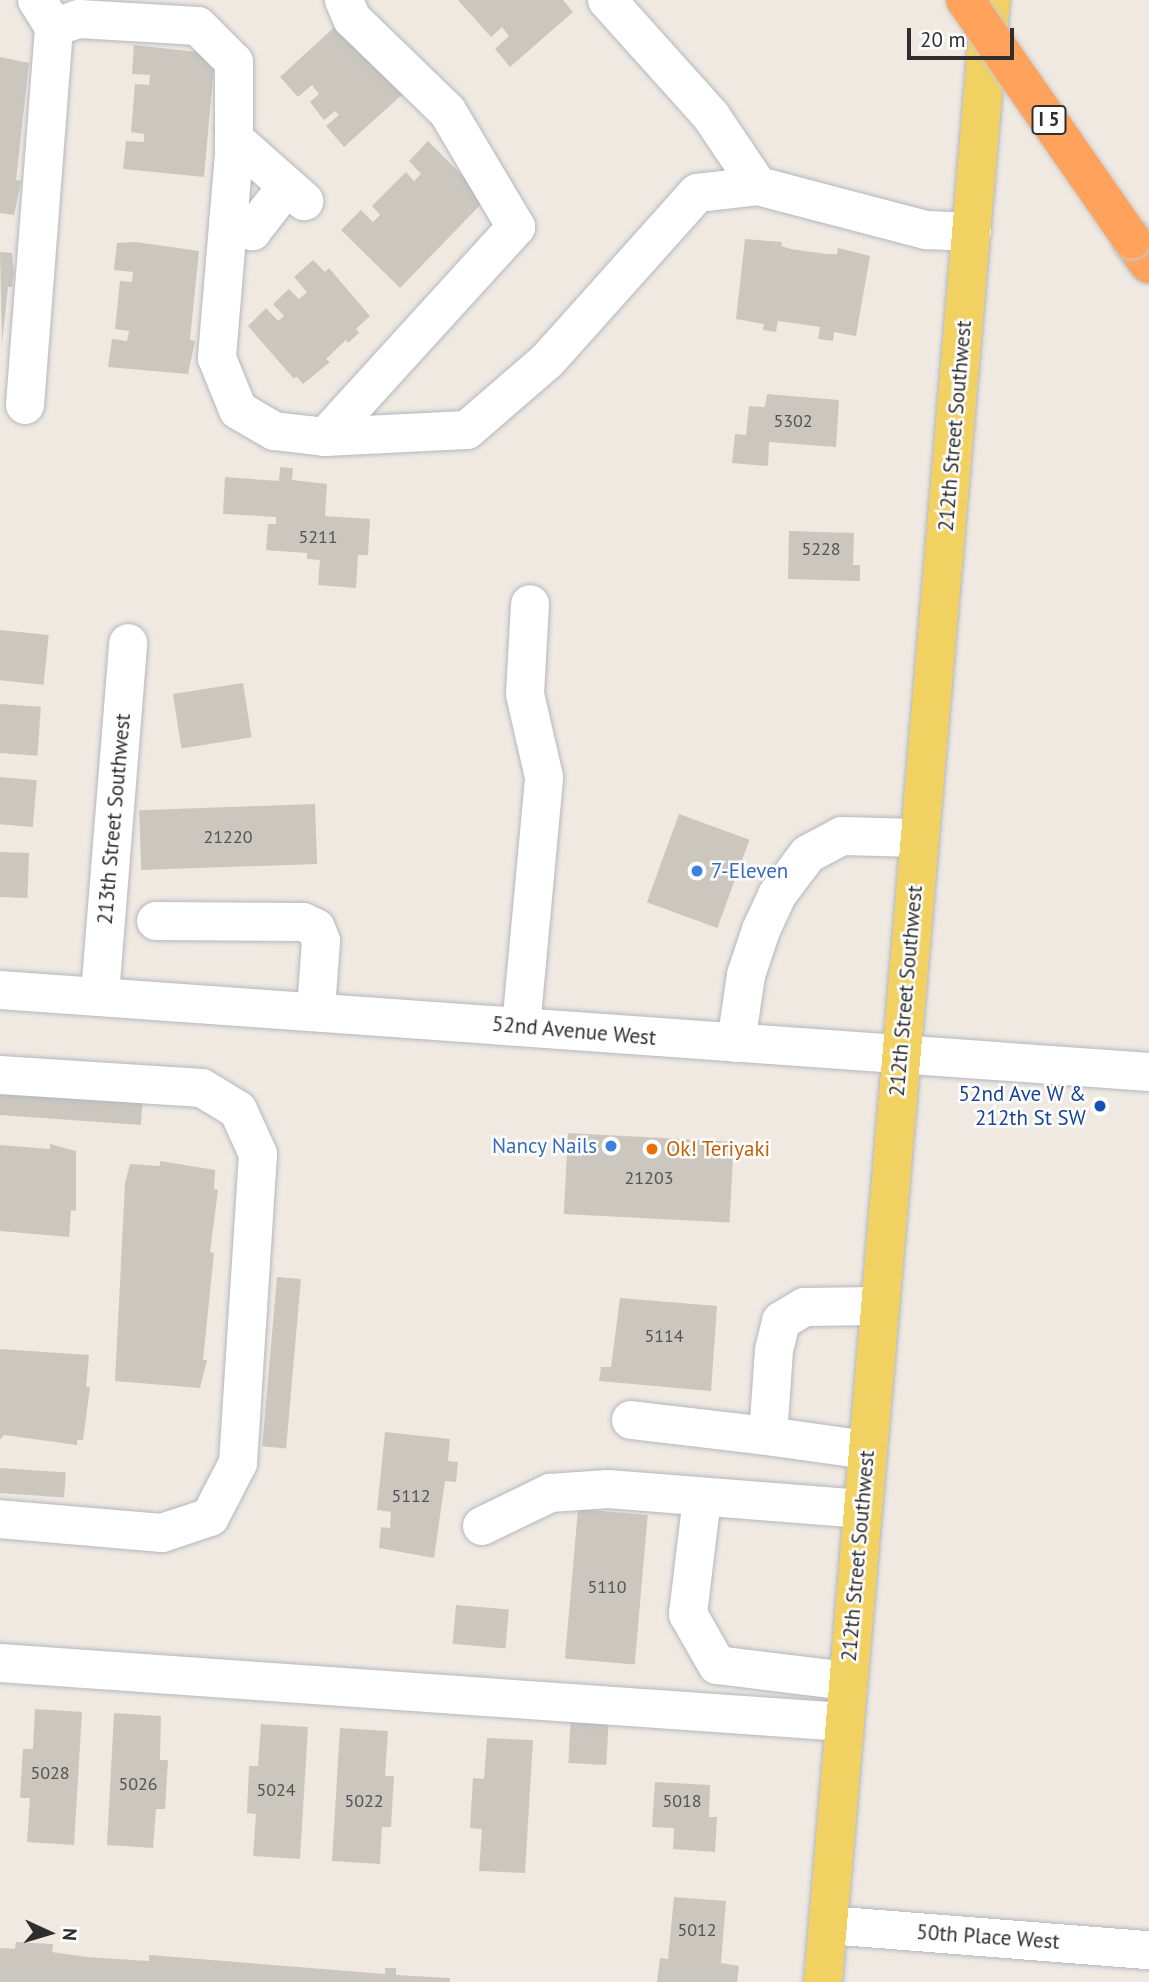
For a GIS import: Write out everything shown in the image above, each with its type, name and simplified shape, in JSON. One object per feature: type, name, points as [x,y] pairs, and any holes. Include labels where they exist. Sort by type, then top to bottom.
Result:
[{"type":"highway","name":"I 5","points":[[965,0],[1141,252]]},
{"type":"main road","name":"212th Street Southwest","points":[[823,1982],[991,0]]},
{"type":"street","points":[[325,437],[516,227],[447,111],[352,19],[344,0]]},
{"type":"street","points":[[607,0],[711,116],[758,186]]},
{"type":"street","points":[[25,405],[46,14],[79,19],[198,26],[234,62],[234,139],[217,358],[238,410],[274,431],[325,437],[467,430],[547,361],[697,193],[758,186],[926,230],[972,232]]},
{"type":"street","points":[[228,222],[252,231],[295,193],[234,139]]},
{"type":"street","points":[[521,1027],[544,777],[525,694],[530,604]]},
{"type":"street","name":"213th Street Southwest","points":[[100,994],[128,643]]},
{"type":"street","points":[[736,1043],[746,975],[761,930],[778,895],[808,854],[842,836],[919,838]]},
{"type":"street","points":[[156,921],[303,922],[316,928],[321,941],[316,1009]]},
{"type":"street","name":"52nd Avenue West","points":[[0,990],[316,1009],[521,1027],[1149,1072]]},
{"type":"street","points":[[0,1075],[202,1088],[238,1110],[258,1154],[238,1463],[210,1517],[162,1533],[0,1520]]},
{"type":"street","points":[[768,1436],[781,1321],[804,1307],[879,1306]]},
{"type":"street","points":[[631,1420],[867,1450]]},
{"type":"street","points":[[482,1526],[550,1493],[608,1489],[862,1509]]},
{"type":"street","points":[[702,1498],[688,1614],[717,1665],[848,1681]]},
{"type":"street","points":[[0,1662],[844,1722]]},
{"type":"street","name":"50th Place West","points":[[828,1925],[1149,1950]]},
{"type":"building","points":[[458,0],[563,0],[573,12],[510,67],[495,49],[509,36],[502,27],[491,37]]},
{"type":"building","points":[[342,20],[404,93],[344,147],[326,126],[339,115],[335,111],[324,120],[310,102],[319,94],[312,85],[298,97],[280,77]]},
{"type":"building","points":[[134,45],[215,54],[204,177],[123,169],[126,141],[144,142],[144,134],[131,132],[135,84],[149,85],[150,75],[132,74]]},
{"type":"building","points":[[0,57],[29,63],[16,180],[21,181],[14,215],[0,213]]},
{"type":"building","points":[[428,141],[486,199],[400,288],[341,230],[361,210],[373,222],[380,215],[372,206],[406,172],[414,181],[421,174],[409,161]]},
{"type":"building","points":[[745,239],[782,242],[781,246],[791,249],[826,254],[837,254],[838,248],[870,256],[856,336],[834,332],[833,341],[818,339],[820,327],[778,321],[776,332],[763,330],[764,324],[736,319]]},
{"type":"building","points":[[136,242],[199,251],[190,340],[195,341],[188,374],[108,367],[112,339],[127,341],[129,331],[115,329],[120,281],[132,282],[133,272],[114,270],[117,243]]},
{"type":"building","points":[[0,252],[12,253],[14,272],[12,287],[8,287],[2,344]]},
{"type":"building","points":[[313,260],[325,272],[329,268],[370,316],[356,329],[359,333],[348,343],[346,340],[326,359],[330,362],[303,384],[296,376],[294,379],[248,326],[266,308],[278,321],[284,316],[273,304],[289,289],[299,299],[307,292],[294,277]]},
{"type":"building","points":[[767,394],[839,400],[836,447],[769,442],[768,466],[732,463],[735,434],[746,435],[749,406],[765,407]]},
{"type":"building","points":[[280,467],[293,468],[292,480],[327,484],[325,516],[370,519],[368,555],[358,555],[356,588],[318,585],[320,560],[307,559],[307,553],[266,550],[268,524],[276,524],[276,517],[223,514],[225,477],[279,481]]},
{"type":"building","points":[[789,531],[854,533],[853,565],[860,565],[860,581],[788,579]]},
{"type":"building","points":[[0,630],[49,635],[44,685],[0,680]]},
{"type":"building","points":[[243,683],[252,737],[181,748],[173,694]]},
{"type":"building","points":[[0,704],[41,707],[37,756],[0,753]]},
{"type":"building","points":[[0,777],[37,780],[33,827],[0,824]]},
{"type":"building","points":[[315,804],[317,864],[141,870],[139,810]]},
{"type":"building","name":"7-Eleven","points":[[679,814],[749,840],[717,928],[647,902]]},
{"type":"building","points":[[0,852],[29,853],[27,898],[0,897]]},
{"type":"building","points":[[0,1089],[143,1099],[141,1125],[0,1115]]},
{"type":"building","points":[[568,1133],[734,1142],[730,1223],[564,1214]]},
{"type":"building","points":[[50,1144],[76,1151],[76,1211],[71,1210],[69,1237],[0,1231],[0,1145],[50,1149]]},
{"type":"building","points":[[160,1161],[215,1170],[214,1189],[218,1190],[210,1252],[214,1253],[203,1360],[207,1360],[200,1388],[115,1381],[125,1183],[130,1164],[160,1166]]},
{"type":"building","points":[[277,1277],[301,1279],[286,1448],[262,1446]]},
{"type":"building","points":[[620,1298],[717,1306],[711,1391],[599,1381],[601,1367],[611,1367]]},
{"type":"building","points":[[0,1349],[89,1355],[86,1387],[90,1387],[83,1440],[77,1440],[77,1445],[4,1435],[0,1440]]},
{"type":"building","points":[[385,1432],[450,1439],[448,1461],[458,1462],[456,1482],[445,1481],[434,1558],[379,1548],[381,1527],[390,1528],[391,1512],[377,1510]]},
{"type":"building","points":[[0,1468],[66,1473],[64,1498],[0,1493]]},
{"type":"building","points":[[578,1509],[648,1515],[635,1665],[565,1658]]},
{"type":"building","points":[[456,1605],[509,1610],[505,1648],[453,1644]]},
{"type":"building","points":[[35,1709],[82,1712],[74,1845],[27,1842],[30,1798],[20,1798],[23,1749],[33,1749]]},
{"type":"building","points":[[114,1713],[161,1716],[160,1760],[168,1760],[165,1809],[156,1809],[153,1848],[107,1845]]},
{"type":"building","points":[[571,1713],[609,1715],[606,1765],[568,1763]]},
{"type":"building","points":[[261,1724],[308,1727],[300,1859],[253,1856],[256,1814],[247,1813],[249,1766],[258,1766]]},
{"type":"building","points":[[340,1728],[388,1731],[385,1776],[394,1776],[391,1827],[382,1827],[380,1864],[332,1861]]},
{"type":"building","points":[[487,1738],[533,1740],[525,1873],[479,1871],[482,1829],[470,1828],[473,1778],[484,1779]]},
{"type":"building","points":[[655,1782],[710,1785],[709,1817],[717,1817],[715,1852],[673,1849],[674,1828],[652,1827]]},
{"type":"building","points":[[674,1897],[726,1901],[721,1963],[739,1966],[737,1982],[657,1982],[660,1958],[668,1959]]},
{"type":"building","points":[[16,1942],[53,1944],[52,1952],[86,1957],[149,1961],[149,1955],[385,1974],[385,1968],[396,1968],[396,1975],[450,1978],[450,1982],[0,1982],[0,1948],[15,1949]]},
{"type":"place","name":"7-Eleven","points":[[697,871]]},
{"type":"place","name":"52nd Ave W & 212th St SW","points":[[1100,1106]]},
{"type":"place","name":"Nancy Nails","points":[[611,1146]]},
{"type":"place","name":"Ok! Teriyaki","points":[[652,1149]]}]
